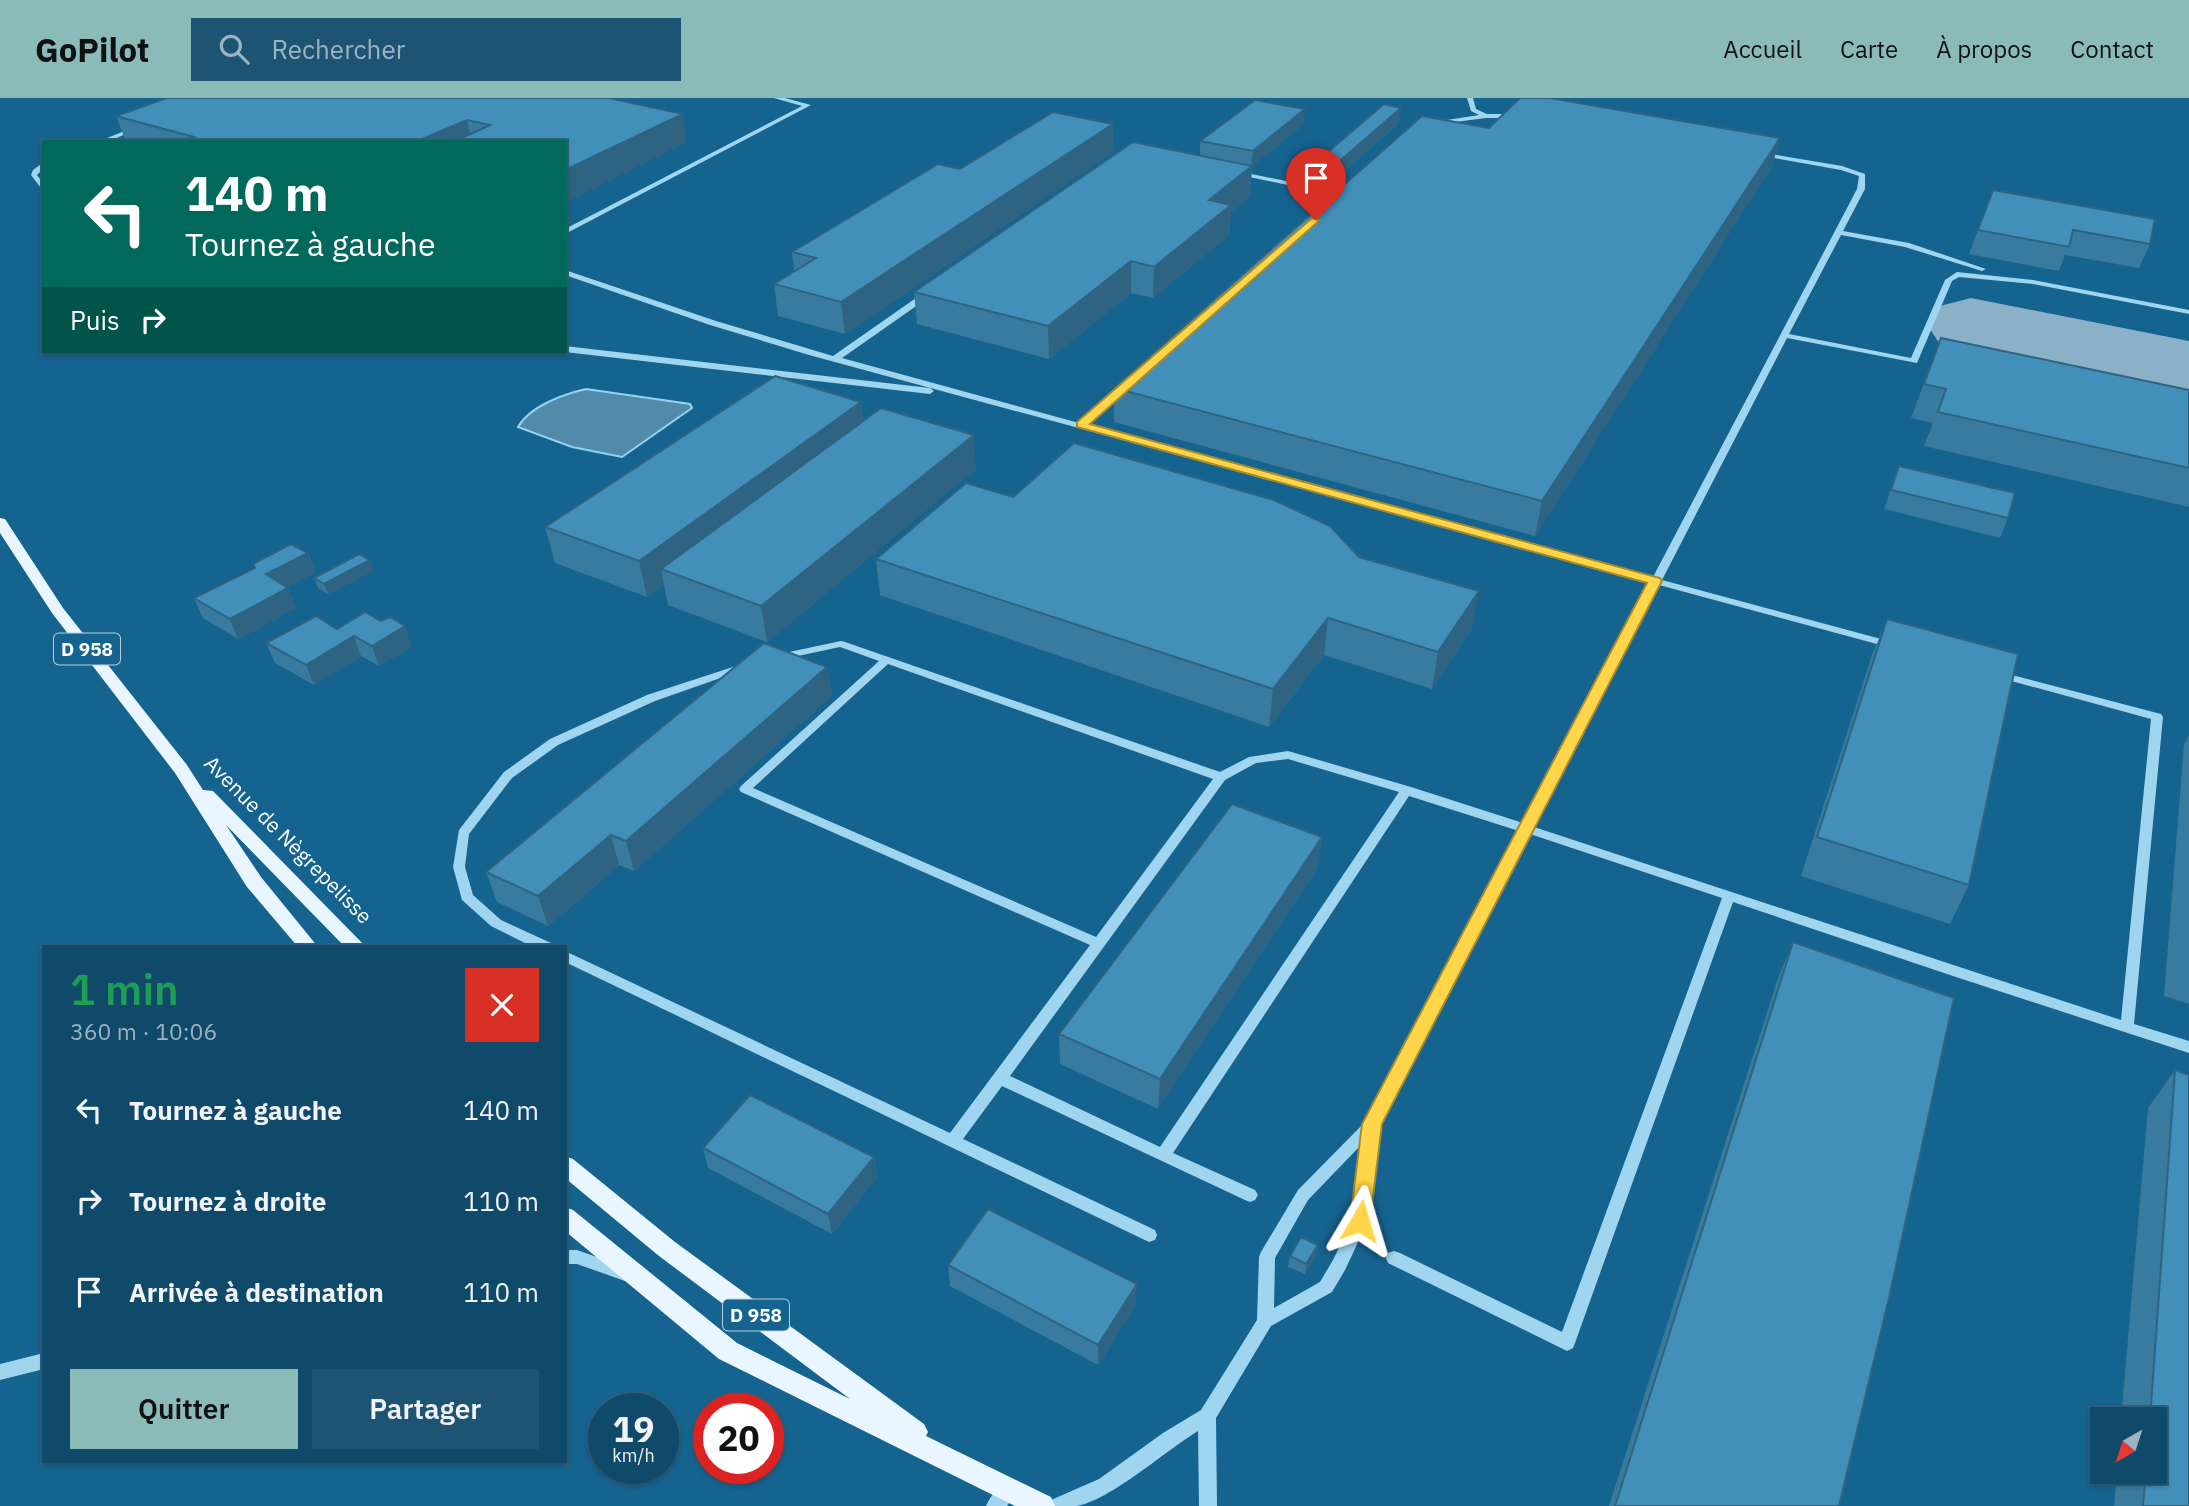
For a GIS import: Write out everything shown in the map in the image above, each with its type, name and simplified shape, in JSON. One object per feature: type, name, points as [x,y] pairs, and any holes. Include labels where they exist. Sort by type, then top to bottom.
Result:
[{"type":"main road","name":"Avenue de Nègrepelisse","points":[[0,523],[57,610],[181,769],[254,882],[307,945]]},
{"type":"main road","name":"Avenue de Nègrepelisse","points":[[181,769],[355,945]]},
{"type":"main road","name":"D 958","points":[[567,1167],[667,1249],[1002,1497],[1042,1506]]},
{"type":"main road","name":"D 958","points":[[567,1219],[728,1351],[952,1459]]},
{"type":"street","points":[[567,231],[808,104],[777,98]]},
{"type":"street","points":[[1470,98],[1473,110],[1486,116]]},
{"type":"street","points":[[1427,125],[1486,116],[1521,116]]},
{"type":"street","points":[[105,140],[152,122]]},
{"type":"street","points":[[1265,1321],[1267,1257],[1303,1195],[1372,1124],[1861,189],[1863,175],[1842,168],[1747,152]]},
{"type":"street","points":[[1230,172],[1338,198],[1349,185]]},
{"type":"street","points":[[1837,232],[1906,245],[2033,282]]},
{"type":"street","points":[[567,273],[713,323],[835,359],[1906,649]]},
{"type":"street","points":[[1783,335],[1914,361],[1949,281],[1957,274],[2033,282]]},
{"type":"street","points":[[835,359],[935,289]]},
{"type":"street","points":[[567,349],[973,395]]},
{"type":"street","points":[[1082,425],[1138,374]]},
{"type":"street","points":[[543,945],[496,923],[467,897],[459,867],[463,833],[508,775],[554,742],[651,698],[762,660],[841,644],[1221,777]]},
{"type":"street","points":[[886,660],[745,789],[1100,943]]},
{"type":"street","points":[[1986,670],[2157,717],[2127,1028]]},
{"type":"street","points":[[1250,1195],[1000,1078],[1221,777],[1253,760],[1288,755],[1407,790],[1527,827],[2189,1047]]},
{"type":"street","points":[[1163,1155],[1407,790]]},
{"type":"street","points":[[1394,1258],[1567,1343],[1729,896]]},
{"type":"street","points":[[567,957],[1149,1234]]},
{"type":"street","points":[[1208,1506],[1207,1416],[1265,1321],[1326,1287],[1339,1265],[1360,1221],[1372,1124]]},
{"type":"street","points":[[567,1257],[577,1257],[638,1279]]},
{"type":"street","points":[[0,1372],[42,1362]]},
{"type":"lane","points":[[42,166],[34,175],[42,187]]},
{"type":"lane","points":[[2033,282],[2189,312]]},
{"type":"lane","points":[[953,1141],[1000,1078]]},
{"type":"lane","points":[[1057,1506],[1105,1485],[1168,1439],[1207,1416]]},
{"type":"water","points":[[586,389],[690,404],[692,408],[622,457],[572,447],[518,427],[539,407]]},
{"type":"building","points":[[167,98],[609,98],[683,114],[567,169],[567,140],[457,140],[490,125],[467,120],[420,140],[186,140],[194,137],[116,116]]},
{"type":"building","points":[[1520,98],[1550,98],[1780,138],[1542,501],[1114,388],[1422,116],[1489,128]]},
{"type":"building","points":[[1255,100],[1305,109],[1253,151],[1200,141]]},
{"type":"building","points":[[1384,104],[1401,108],[1334,166],[1315,163]]},
{"type":"building","points":[[1053,112],[1113,124],[841,302],[774,284],[816,258],[792,252],[938,164],[960,169]]},
{"type":"building","points":[[1133,142],[1252,166],[1209,200],[1231,205],[1154,267],[1131,261],[1048,326],[914,292]]},
{"type":"building","points":[[1993,190],[2155,219],[2150,244],[2073,230],[2069,247],[1978,230]]},
{"type":"building","points":[[1941,338],[2189,390],[2189,468],[1938,412],[1946,389],[1924,384]]},
{"type":"building","points":[[775,376],[861,402],[639,561],[545,527]]},
{"type":"building","points":[[881,408],[974,435],[761,606],[661,569]]},
{"type":"building","points":[[1074,443],[1274,500],[1330,526],[1359,557],[1479,591],[1438,652],[1328,618],[1273,689],[876,559],[966,483],[1013,497]]},
{"type":"building","points":[[1899,466],[2015,493],[2008,518],[1891,490]]},
{"type":"building","points":[[291,544],[308,553],[266,574],[288,588],[230,619],[194,598],[255,568],[253,564]]},
{"type":"building","points":[[359,554],[370,560],[324,584],[314,578]]},
{"type":"building","points":[[365,612],[381,621],[390,617],[405,626],[372,646],[354,636],[306,665],[266,643],[316,616],[337,629]]},
{"type":"building","points":[[1887,619],[2018,654],[1969,885],[1817,837]]},
{"type":"building","points":[[764,643],[827,667],[626,841],[611,835],[538,896],[486,872]]},
{"type":"building","points":[[1232,804],[1322,837],[1160,1079],[1059,1034]]},
{"type":"building","points":[[1793,942],[1954,998],[1889,1298],[1839,1506],[1615,1506]]},
{"type":"building","points":[[2175,1070],[2189,1075],[2189,1506],[2143,1506],[2145,1484],[2167,1484],[2167,1407],[2151,1407]]},
{"type":"building","points":[[750,1095],[874,1157],[828,1214],[703,1148]]},
{"type":"building","points":[[988,1209],[1137,1284],[1098,1345],[948,1265]]},
{"type":"building","points":[[1301,1237],[1318,1245],[1306,1264],[1290,1256]]},
{"type":"taxiway","points":[[1971,325],[2189,369]]},
{"type":"route","points":[[1316,220],[1082,425],[1655,581],[1372,1124],[1360,1221]]}]
